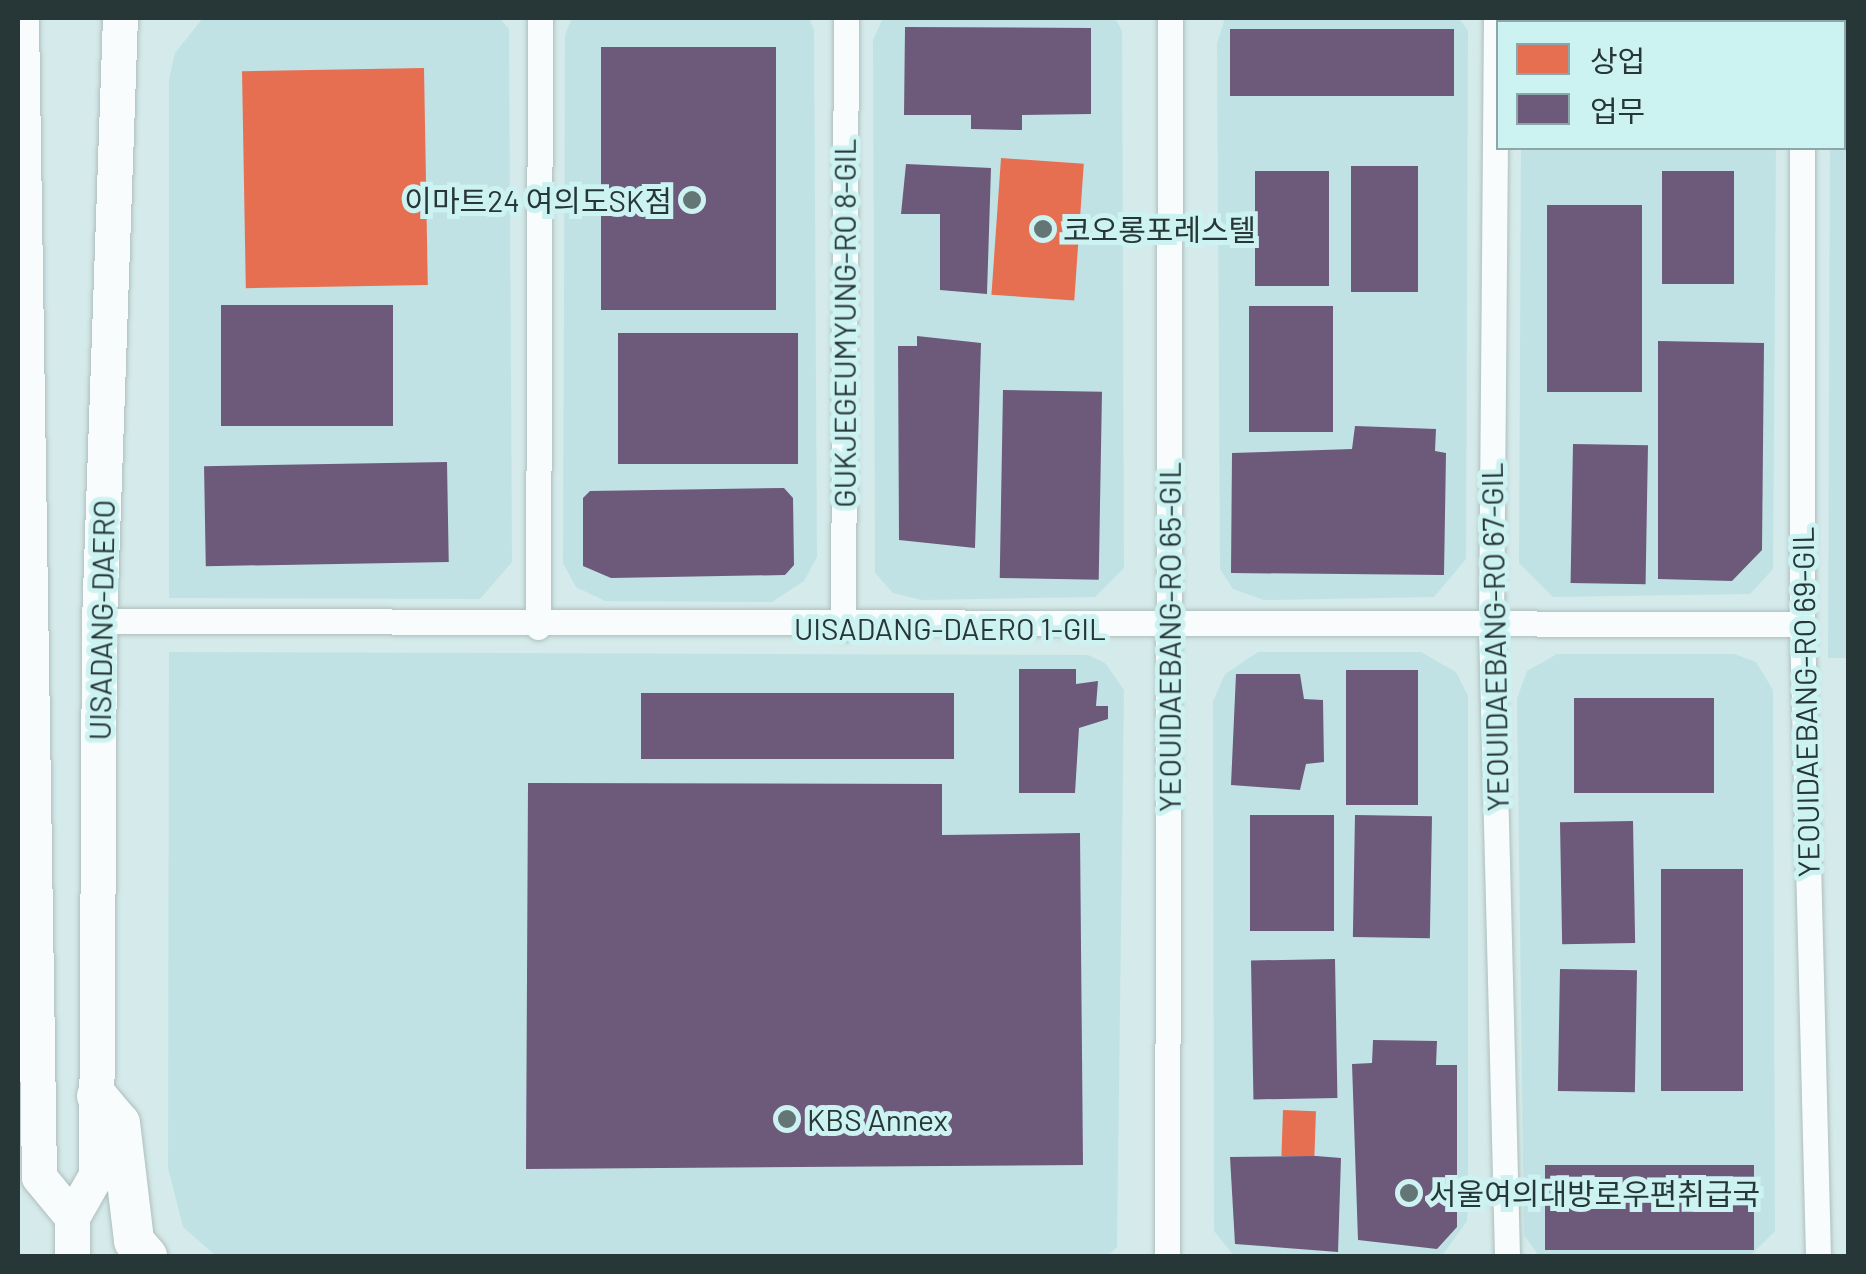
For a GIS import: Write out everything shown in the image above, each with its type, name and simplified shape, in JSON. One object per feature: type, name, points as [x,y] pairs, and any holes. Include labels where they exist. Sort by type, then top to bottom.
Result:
[{"type":"main road","points":[[21,18],[24,736],[40,1177],[72,1217]]},
{"type":"main road","name":"UISADANG-DAERO","points":[[72,1256],[72,1217],[96,1175],[98,622],[120,18]]},
{"type":"main road","points":[[97,1096],[120,1123],[134,1241],[146,1256]]},
{"type":"street","points":[[538,627],[540,18]]},
{"type":"street","name":"GUKJEGEUMYUNG-RO 8-GIL","points":[[843,628],[846,18]]},
{"type":"street","name":"YEOUIDAEBANG-RO 65-GIL","points":[[1167,1256],[1170,18]]},
{"type":"street","name":"YEOUIDAEBANG-RO 67-GIL","points":[[1496,18],[1491,628],[1507,1256]]},
{"type":"street","name":"YEOUIDAEBANG-RO 69-GIL","points":[[1802,150],[1802,624],[1818,1256]]},
{"type":"street","name":"UISADANG-DAERO 1-GIL","points":[[98,622],[843,628],[1802,624]]},
{"type":"shaded area","points":[[203,18],[500,18],[509,29],[512,562],[480,599],[169,598],[169,79],[175,53]]},
{"type":"shaded area","points":[[572,18],[809,18],[814,30],[817,557],[804,581],[772,602],[605,601],[576,587],[563,563],[565,35]]},
{"type":"shaded area","points":[[883,18],[1115,18],[1122,31],[1124,568],[1095,597],[922,600],[893,593],[875,573],[873,40]]},
{"type":"shaded area","points":[[1225,18],[1459,18],[1468,31],[1466,559],[1434,597],[1264,600],[1233,589],[1220,569],[1217,44]]},
{"type":"shaded area","points":[[1530,18],[1768,18],[1768,20]]},
{"type":"shaded area","points":[[1848,18],[1848,658],[1828,658],[1830,150],[1846,150],[1846,20],[1842,20]]},
{"type":"shaded area","points":[[1521,150],[1776,150],[1773,569],[1750,594],[1553,597],[1519,563]]},
{"type":"shaded area","points":[[169,652],[1088,655],[1105,663],[1124,690],[1117,1247],[1108,1256],[216,1256],[183,1227],[168,1168]]},
{"type":"shaded area","points":[[1258,652],[1421,652],[1456,672],[1468,696],[1468,1201],[1467,1221],[1442,1256],[1234,1256],[1214,1231],[1213,701],[1225,674]]},
{"type":"shaded area","points":[[1557,654],[1734,654],[1756,662],[1773,690],[1775,1231],[1750,1256],[1539,1256],[1524,1235],[1517,699],[1527,671]]},
{"type":"building: 상업","points":[[424,68],[428,285],[246,288],[242,71]]},
{"type":"building: 상업","name":"코오롱포레스텔","points":[[1001,158],[1084,164],[1074,300],[991,295]]},
{"type":"building: 상업","points":[[1283,1110],[1316,1111],[1314,1157],[1281,1156]]},
{"type":"building: 업무","points":[[905,27],[1091,28],[1091,114],[1022,115],[1022,130],[971,129],[971,115],[904,115]]},
{"type":"building: 업무","points":[[1230,29],[1454,29],[1454,96],[1230,96]]},
{"type":"building: 업무","points":[[601,47],[776,47],[776,310],[601,310]]},
{"type":"building: 업무","points":[[906,164],[991,168],[987,294],[940,290],[940,214],[901,214]]},
{"type":"building: 업무","points":[[1351,166],[1418,166],[1418,292],[1351,292]]},
{"type":"building: 업무","points":[[1255,171],[1329,171],[1329,286],[1255,286]]},
{"type":"building: 업무","points":[[1662,171],[1734,171],[1734,284],[1662,284]]},
{"type":"building: 업무","points":[[1547,205],[1642,205],[1642,392],[1547,392]]},
{"type":"building: 업무","points":[[221,305],[393,305],[393,426],[221,426]]},
{"type":"building: 업무","points":[[1249,306],[1333,306],[1333,432],[1249,432]]},
{"type":"building: 업무","points":[[618,333],[798,333],[798,464],[618,464]]},
{"type":"building: 업무","points":[[917,336],[981,343],[975,548],[899,540],[898,346],[917,346]]},
{"type":"building: 업무","points":[[1658,341],[1764,343],[1762,550],[1732,581],[1658,579]]},
{"type":"building: 업무","points":[[1003,390],[1102,392],[1099,580],[1000,578]]},
{"type":"building: 업무","points":[[1355,426],[1436,429],[1435,451],[1446,453],[1444,575],[1231,573],[1232,453],[1352,449]]},
{"type":"building: 업무","points":[[1573,444],[1648,445],[1646,584],[1571,583]]},
{"type":"building: 업무","points":[[447,462],[449,562],[206,566],[204,466]]},
{"type":"building: 업무","points":[[784,488],[793,498],[794,565],[785,575],[611,578],[583,566],[583,498],[590,491]]},
{"type":"building: 업무","points":[[1019,669],[1076,669],[1076,684],[1098,681],[1096,706],[1108,706],[1108,719],[1079,728],[1075,793],[1019,793]]},
{"type":"building: 업무","points":[[1346,670],[1418,670],[1418,805],[1346,805]]},
{"type":"building: 업무","points":[[1236,674],[1300,674],[1304,699],[1323,700],[1324,762],[1306,764],[1300,790],[1231,785]]},
{"type":"building: 업무","points":[[641,693],[954,693],[954,759],[641,759]]},
{"type":"building: 업무","points":[[1574,698],[1714,698],[1714,793],[1574,793]]},
{"type":"building: 업무","points":[[528,783],[942,784],[942,835],[1080,833],[1083,1165],[526,1169]]},
{"type":"building: 업무","points":[[1250,815],[1334,815],[1334,931],[1250,931]]},
{"type":"building: 업무","points":[[1355,815],[1432,816],[1430,938],[1353,937]]},
{"type":"building: 업무","points":[[1633,821],[1635,943],[1562,944],[1560,822]]},
{"type":"building: 업무","points":[[1661,869],[1743,869],[1743,1091],[1661,1091]]},
{"type":"building: 업무","points":[[1335,959],[1337,1098],[1253,1099],[1251,960]]},
{"type":"building: 업무","points":[[1560,969],[1637,970],[1635,1092],[1558,1091]]},
{"type":"building: 업무","points":[[1373,1040],[1437,1041],[1436,1065],[1457,1065],[1457,1227],[1437,1249],[1358,1240],[1352,1064],[1372,1063]]},
{"type":"building: 업무","points":[[1230,1157],[1341,1158],[1338,1252],[1235,1244]]},
{"type":"building: 업무","points":[[1545,1165],[1754,1165],[1754,1250],[1545,1250]]},
{"type":"place","name":"이마트24 여의도SK점","points":[[692,200]]},
{"type":"place","name":"코오롱포레스텔","points":[[1043,229]]},
{"type":"place","name":"KBS Annex","points":[[787,1119]]},
{"type":"place","name":"서울여의대방로우편취급국","points":[[1409,1193]]}]
